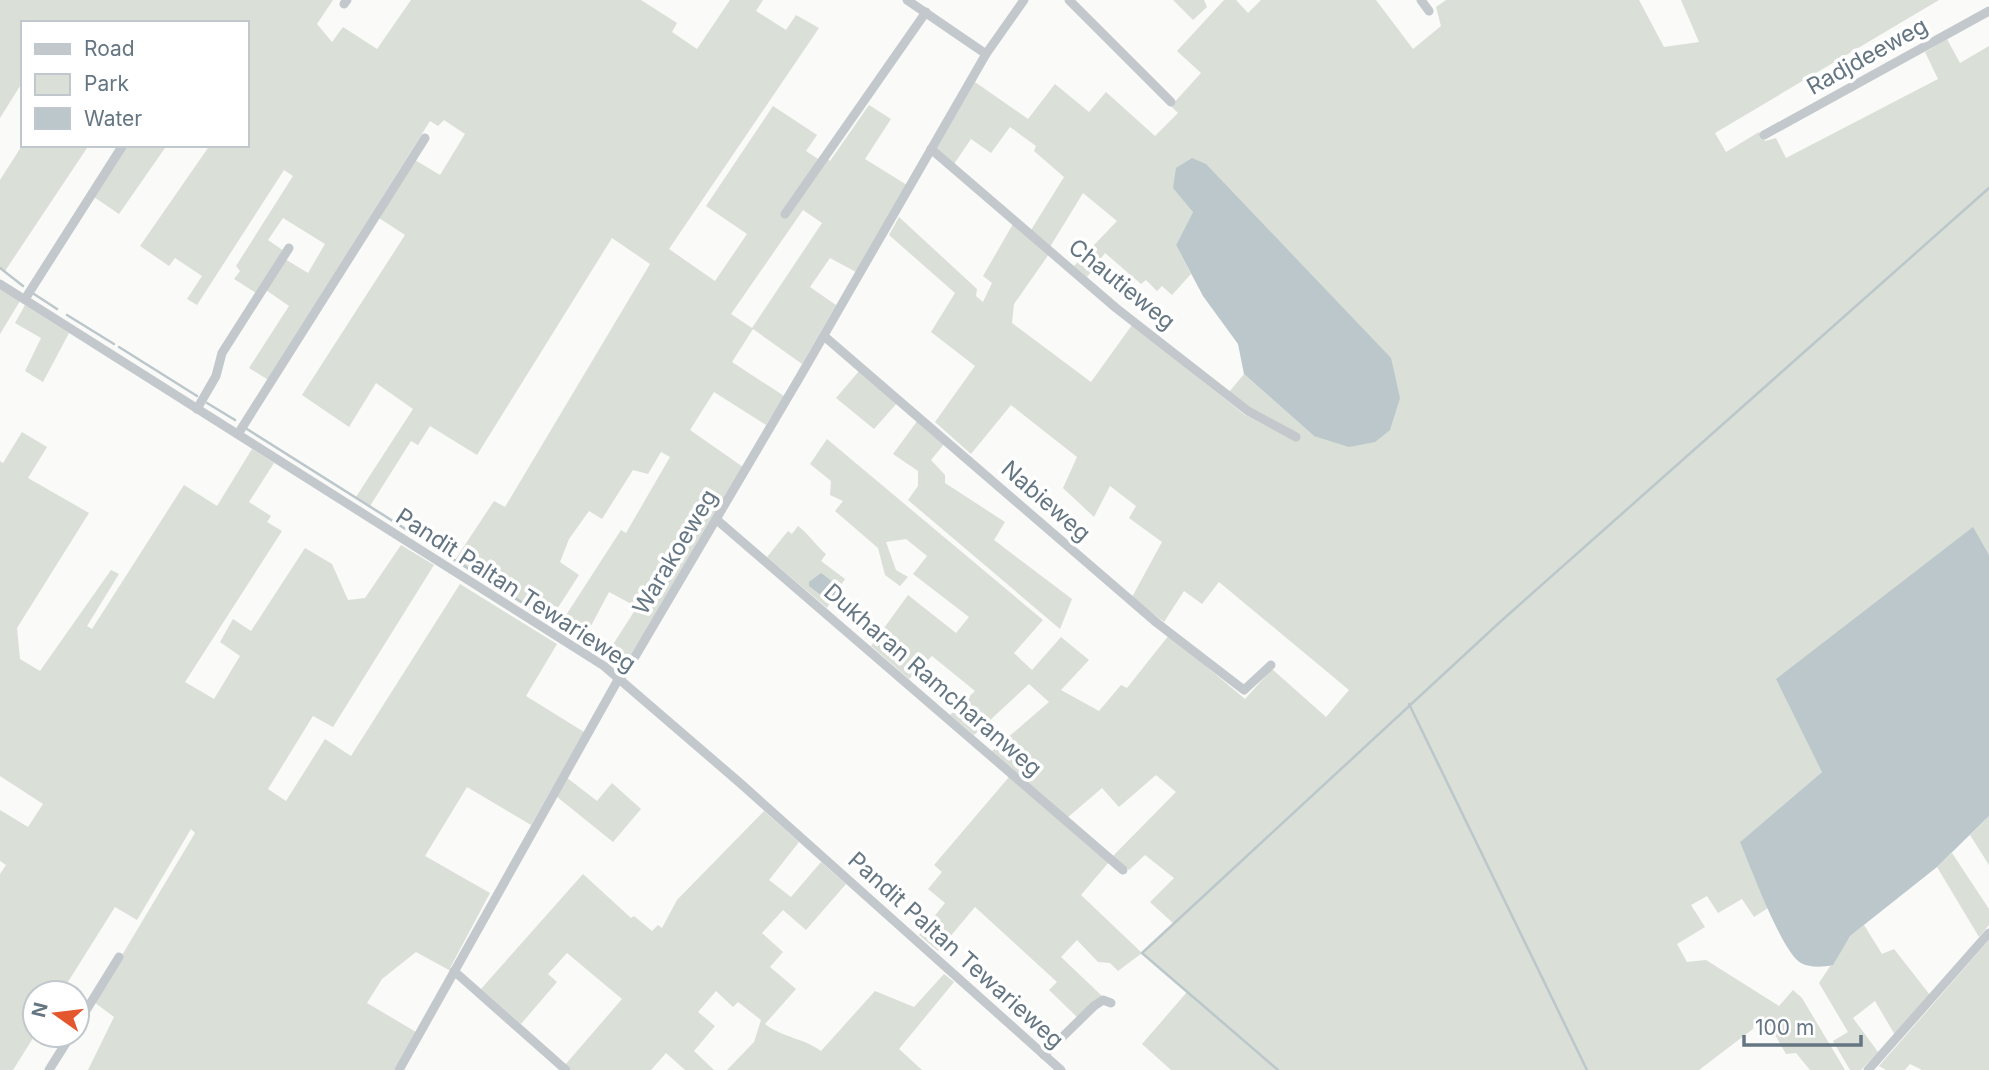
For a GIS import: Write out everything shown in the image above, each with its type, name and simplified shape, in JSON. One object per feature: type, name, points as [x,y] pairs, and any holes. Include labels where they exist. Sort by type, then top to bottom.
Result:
[{"type":"street","points":[[907,0],[986,54]]},
{"type":"street","name":"Warakoeweg","points":[[399,1070],[618,678],[626,672],[717,520],[986,54],[1024,0]]},
{"type":"street","points":[[1069,0],[1171,102]]},
{"type":"street","points":[[1421,0],[1429,10]]},
{"type":"street","name":"Radjdeeweg","points":[[1764,135],[1989,11]]},
{"type":"street","points":[[785,214],[926,12]]},
{"type":"street","points":[[238,434],[425,138]]},
{"type":"street","points":[[25,299],[122,147]]},
{"type":"street","name":"Chautieweg","points":[[931,149],[1116,308],[1248,411],[1296,438]]},
{"type":"street","points":[[197,409],[216,376],[222,353],[289,248]]},
{"type":"street","name":"Pandit Paltan Tewarieweg","points":[[0,284],[618,678],[1061,1070]]},
{"type":"street","name":"Nabieweg","points":[[824,336],[1157,623],[1246,690],[1271,665]]},
{"type":"street","name":"Dukharan Ramcharanweg","points":[[717,520],[1123,870]]},
{"type":"street","points":[[1868,1070],[1989,933]]},
{"type":"street","points":[[91,1002],[119,957]]},
{"type":"street","points":[[454,971],[566,1070]]},
{"type":"street","points":[[1044,1055],[1094,1006],[1103,1000],[1111,1003]]},
{"type":"street","points":[[49,1070],[62,1049]]},
{"type":"green space","points":[[0,0],[333,0],[317,24],[332,42],[343,27],[377,49],[411,0],[641,0],[677,23],[672,32],[697,49],[730,0],[763,0],[756,11],[786,30],[796,15],[819,28],[669,249],[715,281],[747,234],[706,206],[773,106],[817,135],[806,151],[818,159],[821,155],[830,161],[869,105],[891,119],[865,159],[907,185],[856,272],[830,258],[810,287],[836,305],[802,364],[753,329],[732,362],[784,396],[766,425],[714,392],[690,430],[743,467],[626,664],[621,667],[605,657],[637,607],[609,592],[583,641],[559,626],[621,530],[626,533],[670,457],[661,452],[648,474],[633,470],[602,519],[589,511],[569,539],[560,562],[579,575],[550,620],[455,560],[494,501],[505,507],[650,264],[612,238],[477,455],[430,426],[418,445],[411,441],[370,506],[356,497],[413,409],[376,383],[349,427],[302,395],[405,235],[379,218],[415,160],[440,175],[465,134],[444,120],[438,126],[430,121],[280,360],[270,381],[249,368],[289,306],[266,290],[285,259],[308,273],[325,244],[283,218],[268,240],[284,251],[256,293],[234,279],[240,271],[236,266],[293,176],[284,170],[197,305],[187,299],[202,276],[175,258],[169,266],[140,246],[209,147],[248,147],[248,21],[21,21],[20,86],[0,118]],"holes":[[[803,210],[822,223],[752,328],[731,314]]]},
{"type":"green space","points":[[1173,0],[1204,0],[1207,7],[1193,20]]},
{"type":"green space","points":[[1224,0],[1236,0],[1248,13],[1261,0],[1376,0],[1413,49],[1441,26],[1436,7],[1446,0],[1639,0],[1664,47],[1699,42],[1681,0],[1939,0],[1715,133],[1726,152],[1759,132],[1765,141],[1776,138],[1786,158],[1938,79],[1925,52],[1947,39],[1960,63],[1989,46],[1989,557],[1822,772],[1741,841],[1768,908],[1754,917],[1742,899],[1718,913],[1707,896],[1691,905],[1705,927],[1677,944],[1687,962],[1706,960],[1779,1006],[1793,990],[1802,998],[1845,1070],[1810,1070],[1796,1053],[1786,1054],[1766,1019],[1699,1070],[1171,1070],[1142,1044],[1187,992],[1142,953],[1174,924],[1150,902],[1174,878],[1145,855],[1129,870],[1113,856],[1176,792],[1156,775],[1119,807],[1102,788],[1067,818],[991,752],[1049,702],[1029,684],[974,735],[950,715],[975,691],[932,656],[909,679],[871,646],[908,595],[956,633],[969,617],[913,574],[927,556],[906,539],[886,542],[896,570],[908,577],[900,586],[885,575],[878,548],[835,511],[843,501],[830,495],[831,481],[810,464],[827,439],[1043,620],[1014,653],[1032,670],[1061,637],[1089,660],[1061,690],[1099,711],[1121,685],[1127,688],[1169,635],[1245,699],[1272,669],[1326,717],[1349,690],[1219,582],[1202,604],[1184,591],[1164,622],[1132,597],[1162,542],[1129,518],[1136,506],[1110,486],[1094,517],[1063,488],[1077,457],[1011,405],[971,454],[935,422],[975,366],[931,332],[955,293],[889,235],[899,217],[977,289],[976,296],[983,302],[992,283],[983,276],[1013,224],[1049,254],[1014,304],[1012,323],[1091,382],[1132,325],[1245,415],[1297,441],[1229,392],[1244,374],[1314,436],[1193,212],[1176,245],[1191,274],[1172,295],[1162,286],[1157,291],[1146,280],[1141,284],[1105,253],[1087,277],[1074,266],[1117,221],[1083,193],[1050,247],[1031,230],[1064,177],[1034,151],[1036,146],[1010,127],[991,153],[971,139],[954,164],[936,149],[975,82],[1028,119],[1055,84],[1089,112],[1106,92],[1155,136],[1178,113],[1171,106],[1201,73],[1177,51]]},
{"type":"green space","points":[[21,147],[88,147],[5,271],[0,268],[0,180]]},
{"type":"green space","points":[[125,147],[166,147],[119,214],[94,197]]},
{"type":"green space","points":[[0,289],[20,301],[0,334]]},
{"type":"green space","points":[[25,305],[69,333],[43,382],[25,371],[41,338],[15,323]]},
{"type":"green space","points":[[860,370],[898,402],[874,429],[836,398]]},
{"type":"green space","points":[[918,420],[945,443],[931,460],[945,475],[945,483],[1005,522],[994,540],[1072,599],[1060,629],[908,500],[918,486],[918,471],[893,454]]},
{"type":"green space","points":[[22,432],[47,447],[28,478],[89,513],[17,628],[20,659],[40,671],[111,570],[119,574],[87,626],[92,629],[184,485],[217,506],[252,449],[274,463],[249,502],[271,516],[267,522],[282,531],[185,682],[214,699],[240,656],[220,642],[233,619],[251,631],[305,548],[332,564],[348,600],[365,598],[401,545],[434,565],[333,727],[313,716],[268,789],[286,801],[325,739],[351,756],[460,584],[557,644],[526,696],[584,732],[531,825],[467,787],[425,856],[490,893],[449,970],[416,952],[382,979],[367,1003],[416,1032],[394,1070],[88,1070],[114,1017],[94,1002],[195,833],[191,829],[137,920],[115,907],[70,979],[21,979],[21,1049],[26,1049],[13,1070],[0,1070],[0,874],[6,865],[0,861],[0,810],[28,827],[43,804],[0,776],[0,461],[3,463]]},
{"type":"green space","points":[[798,526],[826,554],[821,561],[845,579],[836,592],[833,582],[826,599],[832,599],[827,608],[767,557],[788,531],[792,534]]},
{"type":"green space","points":[[566,777],[597,801],[612,783],[641,809],[613,842],[556,796]]},
{"type":"green space","points":[[1009,777],[1109,862],[1081,895],[1142,953],[1118,971],[1110,963],[1098,962],[1077,940],[1061,957],[1102,996],[1077,1017],[1049,990],[1057,982],[975,907],[938,951],[919,935],[945,903],[928,889],[942,872],[934,865]]},
{"type":"green space","points":[[764,811],[799,842],[769,880],[791,897],[821,862],[846,884],[806,930],[783,910],[762,933],[783,952],[770,967],[796,989],[765,1024],[821,1051],[875,991],[914,1007],[944,974],[954,982],[899,1049],[922,1070],[727,1070],[754,1042],[761,1020],[738,1002],[733,1007],[716,991],[698,1012],[715,1026],[694,1051],[714,1070],[685,1070],[666,1053],[651,1070],[571,1070],[565,1065],[622,999],[567,953],[548,974],[557,982],[521,1024],[481,989],[583,874],[631,918],[634,916],[652,931],[658,925],[662,928],[677,900]]},
{"type":"green space","points":[[1989,816],[1989,865],[1970,835]]},
{"type":"green space","points":[[1952,853],[1989,909],[1989,925],[1979,937],[1937,867]]},
{"type":"green space","points":[[1864,925],[1882,954],[1894,949],[1930,995],[1895,1035],[1875,1001],[1853,1018],[1878,1052],[1861,1070],[1850,1070],[1833,1041],[1848,1032],[1819,983],[1850,936]]},
{"type":"green space","points":[[1989,940],[1989,1070],[1922,1070],[1910,1064],[1905,1070],[1886,1070],[1879,1066]]},
{"type":"water","points":[[1192,158],[1206,164],[1391,358],[1400,398],[1390,430],[1375,442],[1349,447],[1314,436],[1244,374],[1238,344],[1203,296],[1176,245],[1193,212],[1173,188],[1176,168]]},
{"type":"water","points":[[1973,527],[1989,555],[1989,816],[1937,867],[1850,936],[1833,965],[1805,965],[1793,956],[1776,926],[1740,842],[1822,772],[1776,679]]},
{"type":"water","points":[[821,573],[833,582],[836,592],[832,599],[826,599],[809,586],[809,582]]},
{"type":"waterway","points":[[1278,1070],[1142,953],[1500,622],[1989,188]]},
{"type":"waterway","points":[[0,268],[23,286]]},
{"type":"waterway","points":[[34,294],[57,309]]},
{"type":"waterway","points":[[67,315],[114,344]]},
{"type":"waterway","points":[[119,347],[197,396]]},
{"type":"waterway","points":[[207,403],[235,420]]},
{"type":"waterway","points":[[247,429],[583,641]]},
{"type":"waterway","points":[[1409,704],[1587,1070]]}]
